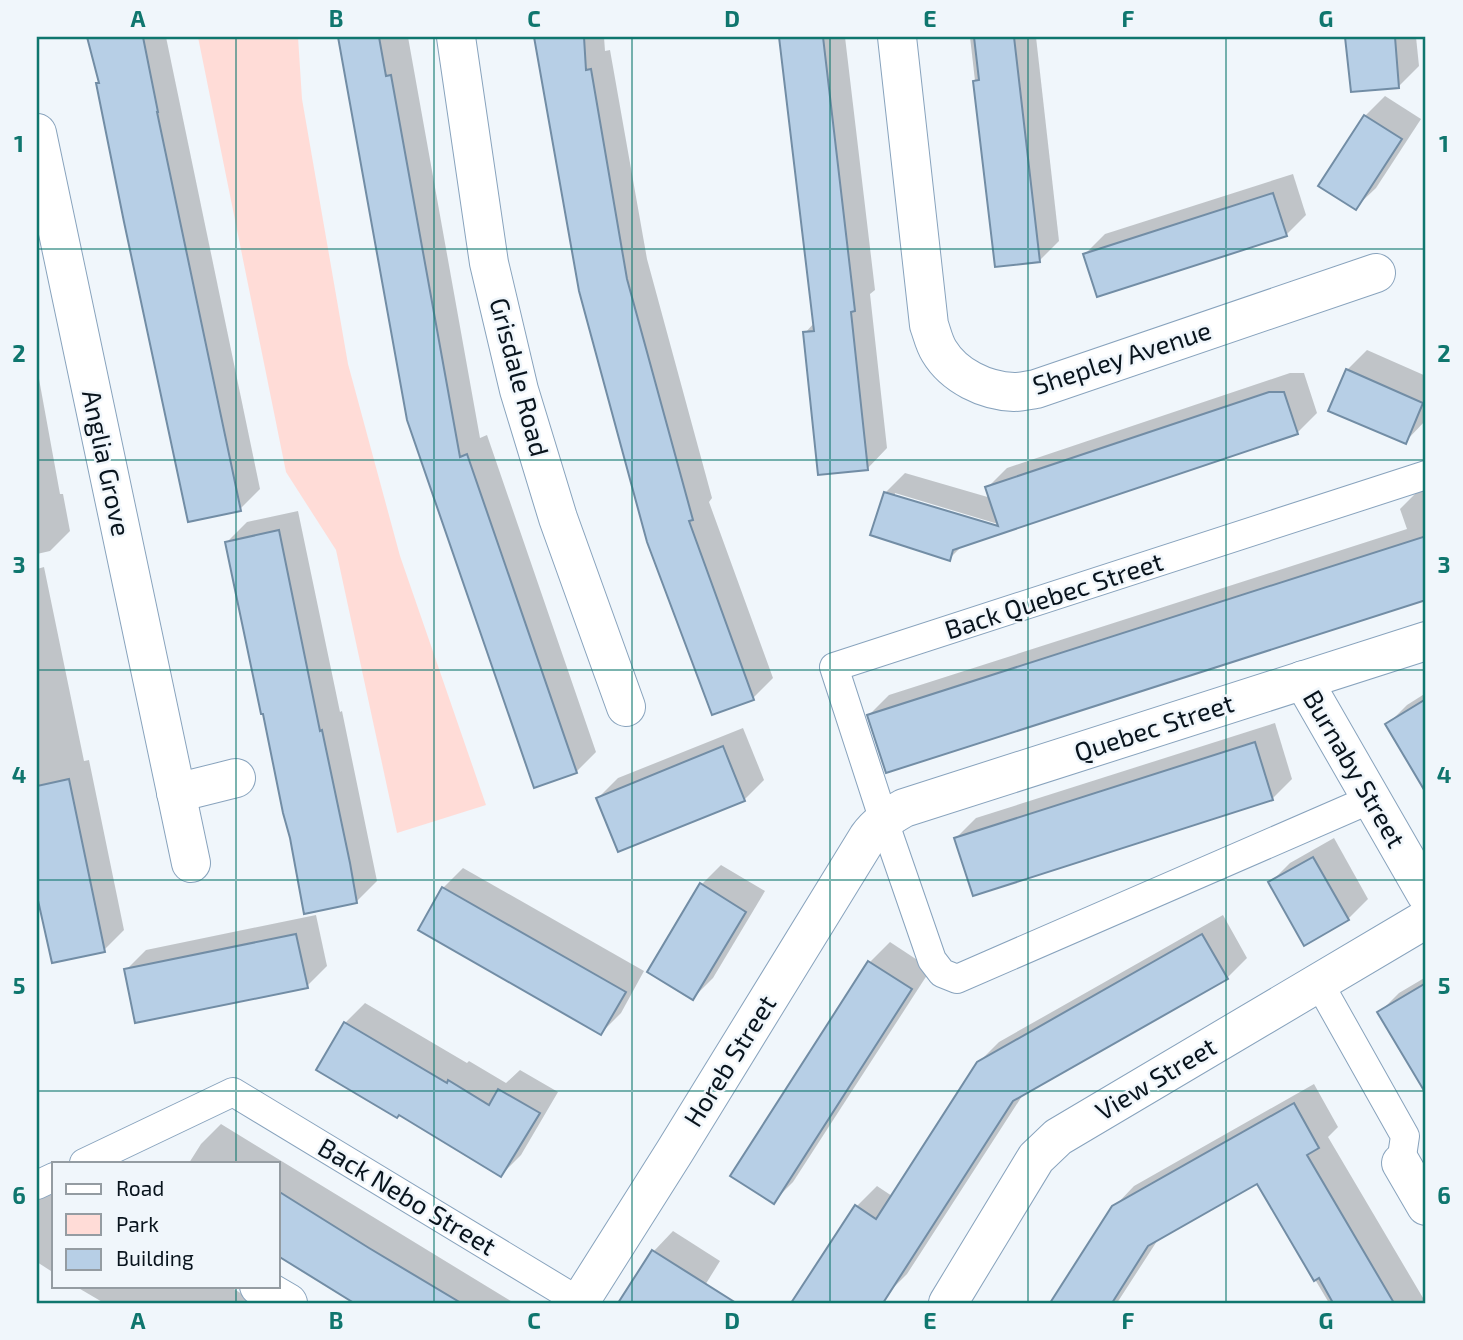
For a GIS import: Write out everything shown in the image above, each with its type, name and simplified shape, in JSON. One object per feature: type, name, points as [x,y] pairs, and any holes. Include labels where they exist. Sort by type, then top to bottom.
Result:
[{"type":"street","name":"Grisdale Road","points":[[456,37],[489,263],[519,390],[558,518],[626,707]]},
{"type":"street","name":"Shepley Avenue","points":[[897,37],[929,325],[938,350],[952,368],[973,381],[1014,392],[1037,389],[1376,273]]},
{"type":"street","name":"Anglia Grove","points":[[37,132],[191,863]]},
{"type":"street","name":"Quebec Street","points":[[884,821],[904,808],[1426,641]]},
{"type":"street","name":"Burnaby Street","points":[[1303,680],[1426,894]]},
{"type":"street","points":[[176,793],[236,778]]},
{"type":"street","name":"Horeb Street","points":[[579,1302],[868,836],[884,821]]},
{"type":"street","name":"View Street","points":[[948,1303],[1036,1158],[1058,1137],[1426,919]]},
{"type":"street","points":[[1401,1163],[1426,1206]]},
{"type":"street","points":[[262,1288],[288,1303]]},
{"type":"lane","name":"Back Quebec Street","points":[[884,821],[834,667],[1426,475]]},
{"type":"lane","points":[[884,821],[932,960],[942,973],[957,979],[1371,799]]},
{"type":"lane","points":[[1319,983],[1405,1136],[1401,1163]]},
{"type":"lane","name":"Back Nebo Street","points":[[86,1162],[233,1092],[579,1302]]},
{"type":"green space","points":[[198,37],[298,37],[302,99],[348,364],[400,556],[486,805],[397,833],[336,550],[286,472]]},
{"type":"building","points":[[87,37],[143,37],[241,511],[188,522],[124,222],[96,83],[99,83]]},
{"type":"building","points":[[338,37],[379,37],[386,76],[391,75],[460,457],[467,454],[577,773],[534,788],[407,420]]},
{"type":"building","points":[[534,37],[584,37],[586,70],[591,69],[627,279],[693,520],[689,521],[754,700],[712,715],[647,542],[579,291]]},
{"type":"building","points":[[779,37],[823,37],[855,311],[851,312],[868,470],[818,475],[803,332],[814,331]]},
{"type":"building","points":[[974,37],[1014,37],[1040,262],[995,267],[973,81],[979,80]]},
{"type":"building","points":[[1345,37],[1395,37],[1399,88],[1351,92]]},
{"type":"building","points":[[1364,115],[1402,139],[1356,210],[1318,186]]},
{"type":"building","points":[[1273,193],[1287,236],[1097,297],[1083,254]]},
{"type":"building","points":[[1346,369],[1423,403],[1406,444],[1328,411]]},
{"type":"building","points":[[1269,392],[1284,392],[1298,434],[953,550],[950,561],[870,535],[884,492],[998,526],[985,487]]},
{"type":"building","points":[[279,530],[357,903],[304,914],[225,542]]},
{"type":"building","points":[[1426,536],[1426,600],[886,773],[867,715]]},
{"type":"building","points":[[1426,699],[1426,793],[1385,724]]},
{"type":"building","points":[[1255,742],[1273,800],[973,896],[954,838]]},
{"type":"building","points":[[723,746],[745,801],[618,852],[596,798]]},
{"type":"building","points":[[69,779],[105,952],[52,963],[37,896],[37,786]]},
{"type":"building","points":[[1313,857],[1349,920],[1304,946],[1268,882]]},
{"type":"building","points":[[700,883],[746,912],[693,1000],[647,972]]},
{"type":"building","points":[[442,887],[626,992],[601,1035],[418,930]]},
{"type":"building","points":[[296,934],[308,988],[135,1023],[124,969]]},
{"type":"building","points":[[1202,934],[1228,979],[1013,1101],[883,1303],[791,1303],[855,1205],[876,1219],[977,1062]]},
{"type":"building","points":[[868,961],[912,989],[774,1204],[730,1176]]},
{"type":"building","points":[[1426,983],[1426,1094],[1377,1012]]},
{"type":"building","points":[[344,1022],[489,1105],[498,1089],[540,1113],[501,1177],[399,1115],[397,1118],[316,1070]]},
{"type":"building","points":[[1294,1103],[1319,1148],[1307,1155],[1394,1303],[1333,1303],[1319,1278],[1314,1281],[1257,1184],[1148,1246],[1112,1303],[1050,1303],[1112,1206]]},
{"type":"building","points":[[280,1192],[461,1303],[354,1303],[280,1257]]},
{"type":"building","points":[[652,1250],[736,1303],[618,1303]]}]
